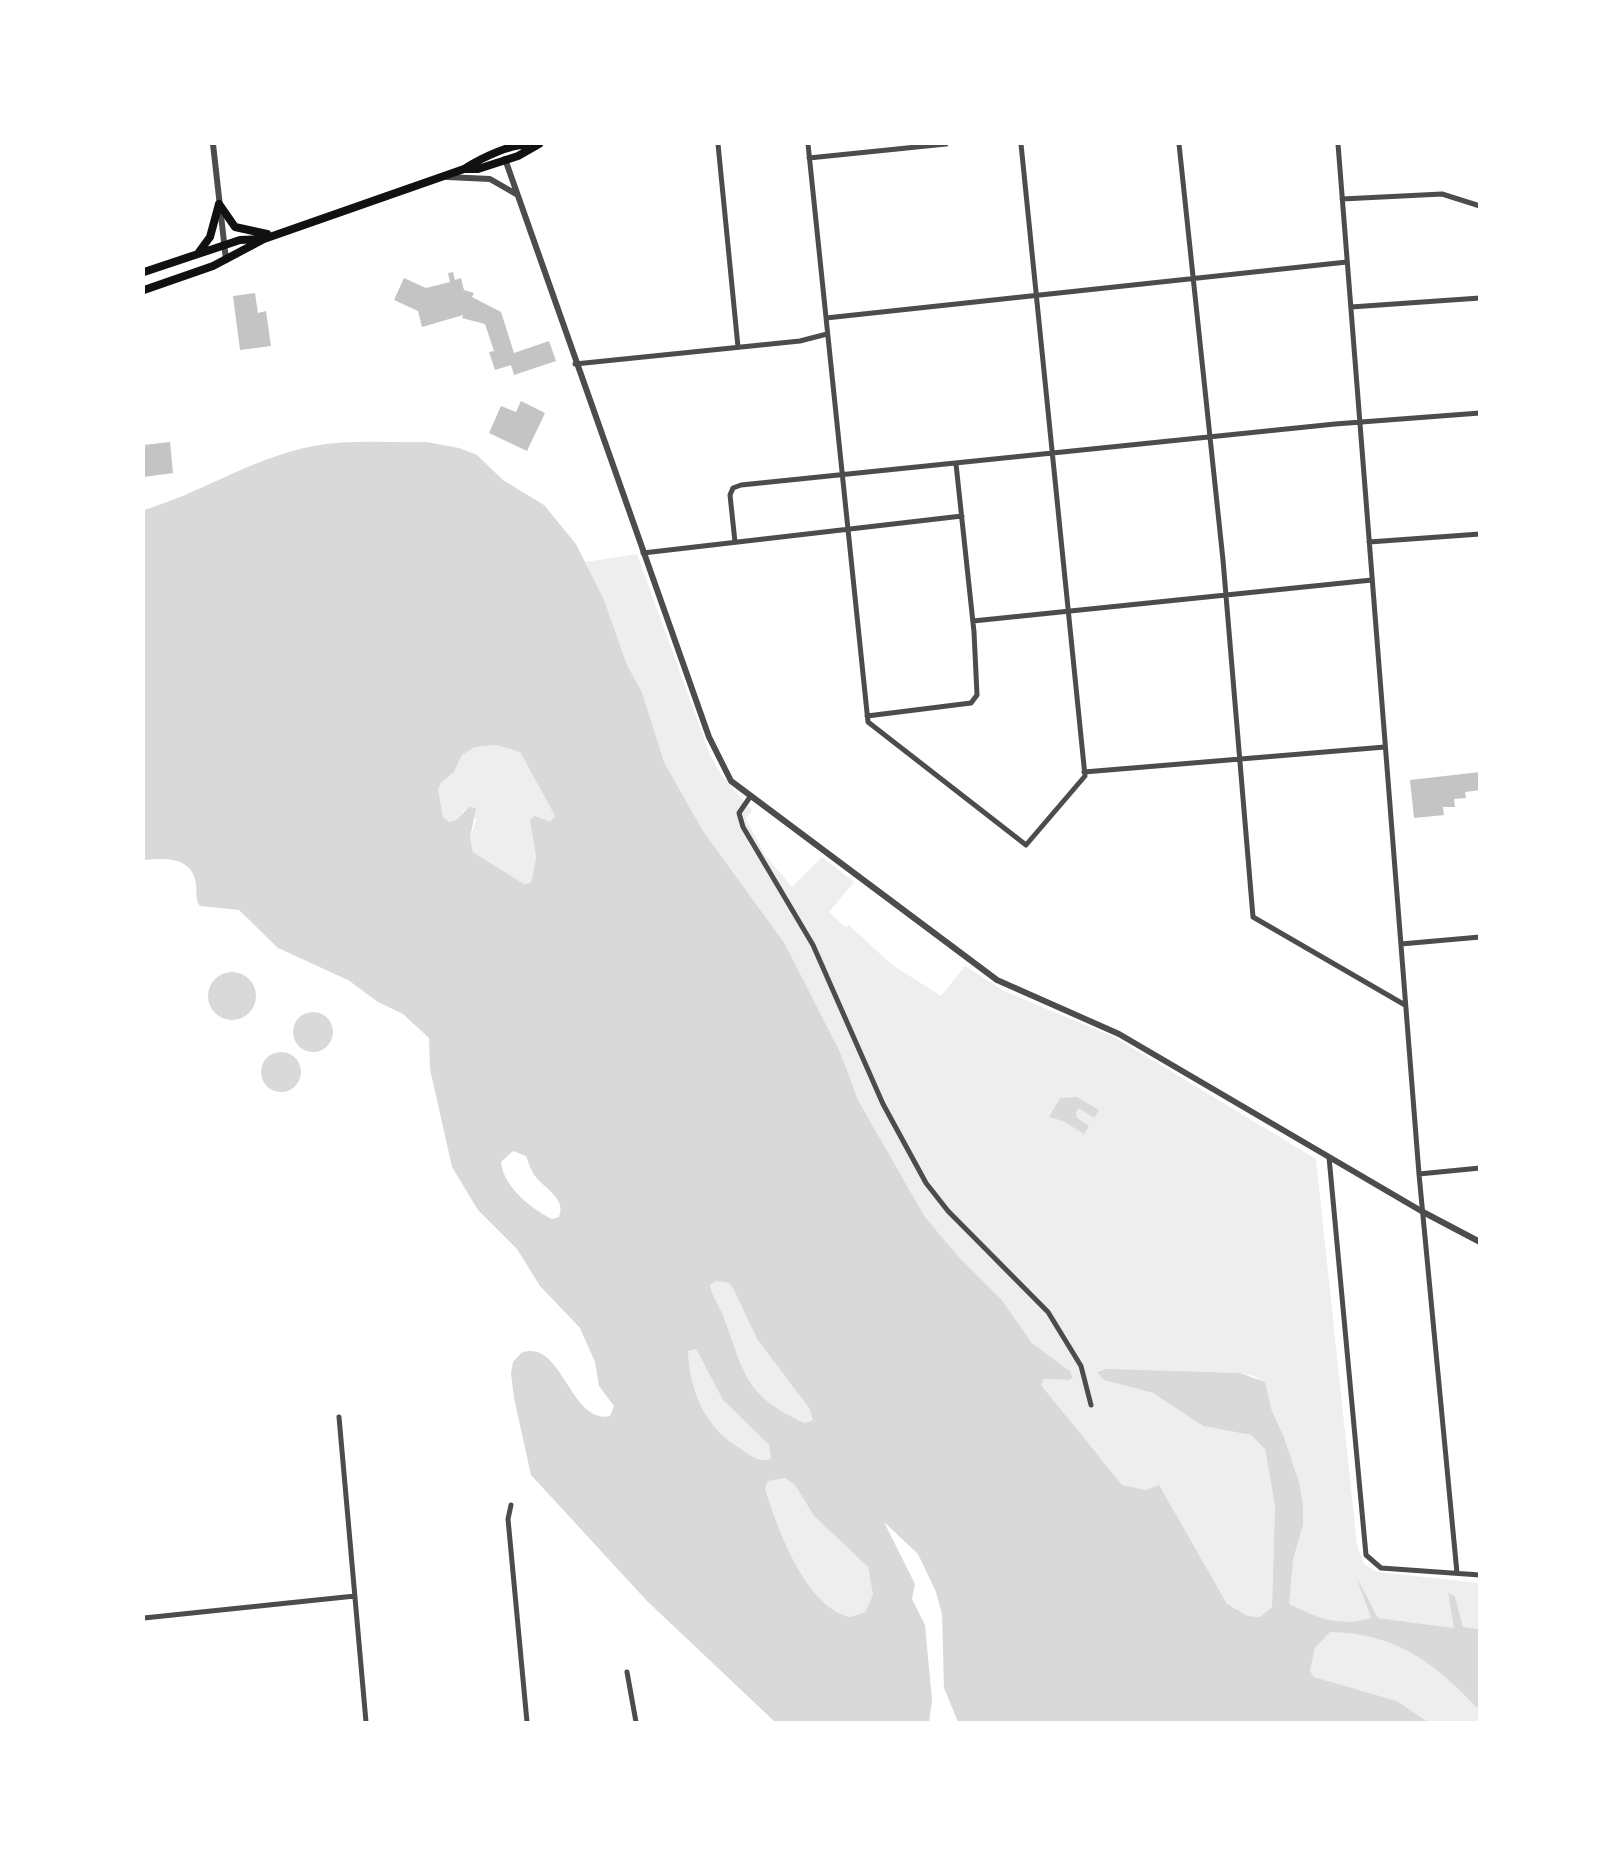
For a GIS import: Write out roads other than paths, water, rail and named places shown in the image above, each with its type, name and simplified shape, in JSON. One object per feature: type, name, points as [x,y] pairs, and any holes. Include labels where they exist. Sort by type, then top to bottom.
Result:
[{"type":"main road","points":[[144,290],[226,260],[264,239],[464,169],[475,169],[504,155],[528,152],[535,145]]},
{"type":"main road","points":[[219,204],[235,227],[273,236]]},
{"type":"main road","points":[[194,255],[210,237],[219,204]]},
{"type":"main road","points":[[144,272],[247,238],[264,239]]},
{"type":"street","points":[[213,144],[226,260]]},
{"type":"street","points":[[718,144],[738,347]]},
{"type":"street","points":[[808,144],[868,722],[1026,845],[1081,783],[1084,772],[1021,144]]},
{"type":"street","points":[[809,158],[946,144]]},
{"type":"street","points":[[1180,144],[1226,594],[1253,917],[1406,1005]]},
{"type":"street","points":[[1338,144],[1419,1174],[1457,1573]]},
{"type":"street","points":[[504,155],[643,554],[713,747],[728,777],[997,981],[1115,1032],[1479,1242]]},
{"type":"street","points":[[438,178],[490,179],[517,195]]},
{"type":"street","points":[[1342,199],[1443,194],[1479,206]]},
{"type":"street","points":[[825,318],[1347,262]]},
{"type":"street","points":[[1351,307],[1479,298]]},
{"type":"street","points":[[575,363],[800,341],[827,334]]},
{"type":"street","points":[[735,542],[730,498],[734,488],[841,474],[1360,422],[1479,413]]},
{"type":"street","points":[[867,716],[953,706],[976,699],[978,691],[973,621],[956,464]]},
{"type":"street","points":[[643,554],[962,516]]},
{"type":"street","points":[[1369,542],[1479,534]]},
{"type":"street","points":[[973,621],[1372,580]]},
{"type":"street","points":[[1084,772],[1385,747]]},
{"type":"street","points":[[750,796],[739,813],[743,827],[813,945],[883,1104],[917,1168],[948,1211],[1048,1312],[1081,1366],[1091,1405]]},
{"type":"street","points":[[1401,944],[1479,937]]},
{"type":"street","points":[[1329,1157],[1364,1547],[1370,1560],[1381,1567],[1479,1576]]},
{"type":"street","points":[[1419,1174],[1479,1168]]},
{"type":"street","points":[[340,1417],[366,1723]]},
{"type":"street","points":[[511,1505],[509,1519],[527,1723]]},
{"type":"street","points":[[144,1618],[355,1596]]},
{"type":"street","points":[[627,1672],[636,1723]]}]
